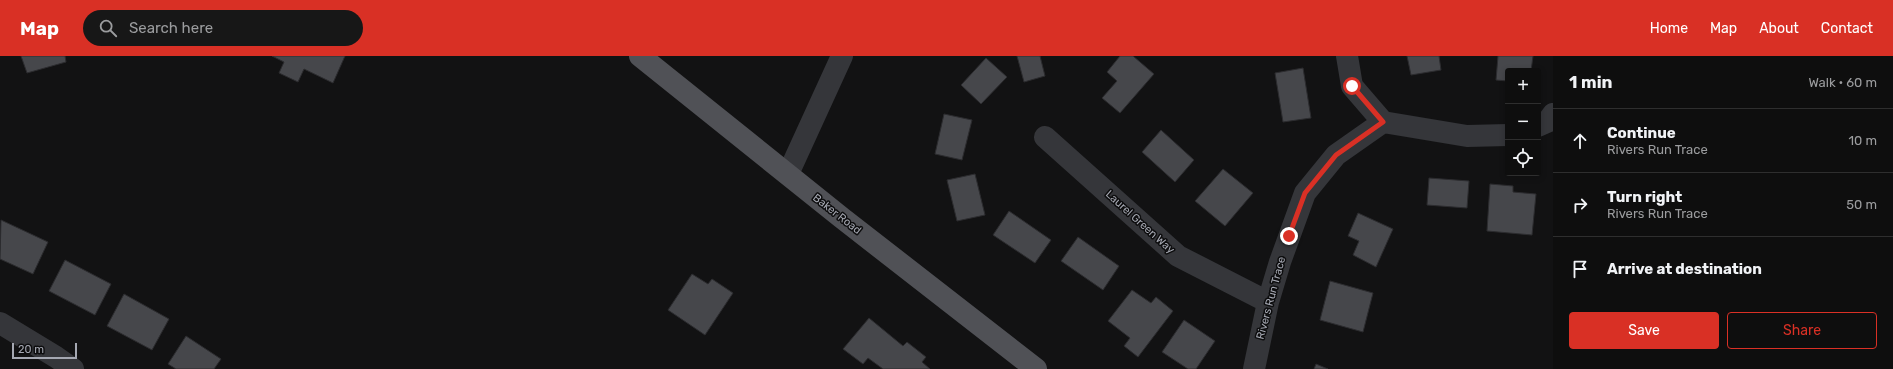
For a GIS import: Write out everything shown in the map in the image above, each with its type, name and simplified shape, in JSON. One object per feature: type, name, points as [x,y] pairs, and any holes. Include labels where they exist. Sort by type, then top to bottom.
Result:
[{"type":"main road","name":"Baker Road","points":[[640,56],[1036,369]]},
{"type":"street","points":[[788,174],[842,56]]},
{"type":"street","points":[[1347,56],[1352,86],[1383,122],[1467,136],[1505,135]]},
{"type":"street","points":[[1541,125],[1547,122],[1553,114]]},
{"type":"street","name":"Rivers Run Trace","points":[[1254,369],[1268,302],[1280,262],[1305,193],[1336,155],[1383,122]]},
{"type":"street","name":"Laurel Green Way","points":[[1045,137],[1178,256],[1268,302]]},
{"type":"street","points":[[0,324],[60,365]]},
{"type":"building","points":[[21,56],[65,56],[66,62],[27,73]]},
{"type":"building","points":[[272,56],[345,56],[333,83],[304,69],[298,82],[279,73],[284,62]]},
{"type":"building","points":[[1017,56],[1040,56],[1045,76],[1024,82]]},
{"type":"building","points":[[1120,56],[1133,56],[1154,74],[1120,113],[1102,98],[1117,81],[1107,72]]},
{"type":"building","points":[[1407,56],[1439,56],[1441,70],[1411,75]]},
{"type":"building","points":[[1498,56],[1533,56],[1531,68],[1505,68],[1505,81],[1496,80]]},
{"type":"building","points":[[986,58],[1007,77],[981,104],[961,85]]},
{"type":"building","points":[[1303,68],[1311,118],[1283,122],[1275,73]]},
{"type":"building","points":[[944,114],[972,120],[962,160],[935,154]]},
{"type":"building","points":[[1161,130],[1194,160],[1175,182],[1142,152]]},
{"type":"building","points":[[1223,169],[1253,193],[1225,226],[1195,201]]},
{"type":"building","points":[[975,174],[985,215],[957,221],[947,180]]},
{"type":"building","points":[[1429,178],[1469,181],[1467,208],[1427,205]]},
{"type":"building","points":[[1490,184],[1513,186],[1513,192],[1536,194],[1532,235],[1487,231]]},
{"type":"building","points":[[1009,211],[1051,240],[1035,263],[993,235]]},
{"type":"building","points":[[1358,213],[1393,229],[1376,267],[1353,255],[1359,241],[1348,236]]},
{"type":"building","points":[[1,220],[48,242],[33,274],[0,259]]},
{"type":"building","points":[[1078,237],[1119,266],[1103,290],[1061,261]]},
{"type":"building","points":[[65,260],[111,284],[95,315],[49,291]]},
{"type":"building","points":[[692,274],[708,284],[712,279],[733,293],[705,335],[668,310]]},
{"type":"building","points":[[1330,281],[1373,293],[1363,332],[1320,320]]},
{"type":"building","points":[[1132,290],[1151,303],[1156,297],[1173,311],[1138,357],[1124,346],[1130,338],[1108,321]]},
{"type":"building","points":[[124,294],[169,319],[152,350],[107,326]]},
{"type":"building","points":[[869,318],[903,346],[907,342],[926,357],[922,362],[930,369],[883,369],[868,358],[863,364],[843,349]]},
{"type":"building","points":[[1184,320],[1215,341],[1196,369],[1188,369],[1162,352]]},
{"type":"building","points":[[186,336],[221,359],[214,369],[176,369],[168,364]]},
{"type":"building","points":[[1316,364],[1328,369],[1314,369]]},
{"type":"route","points":[[1289,236],[1305,193],[1336,155],[1383,122],[1352,86]]}]
